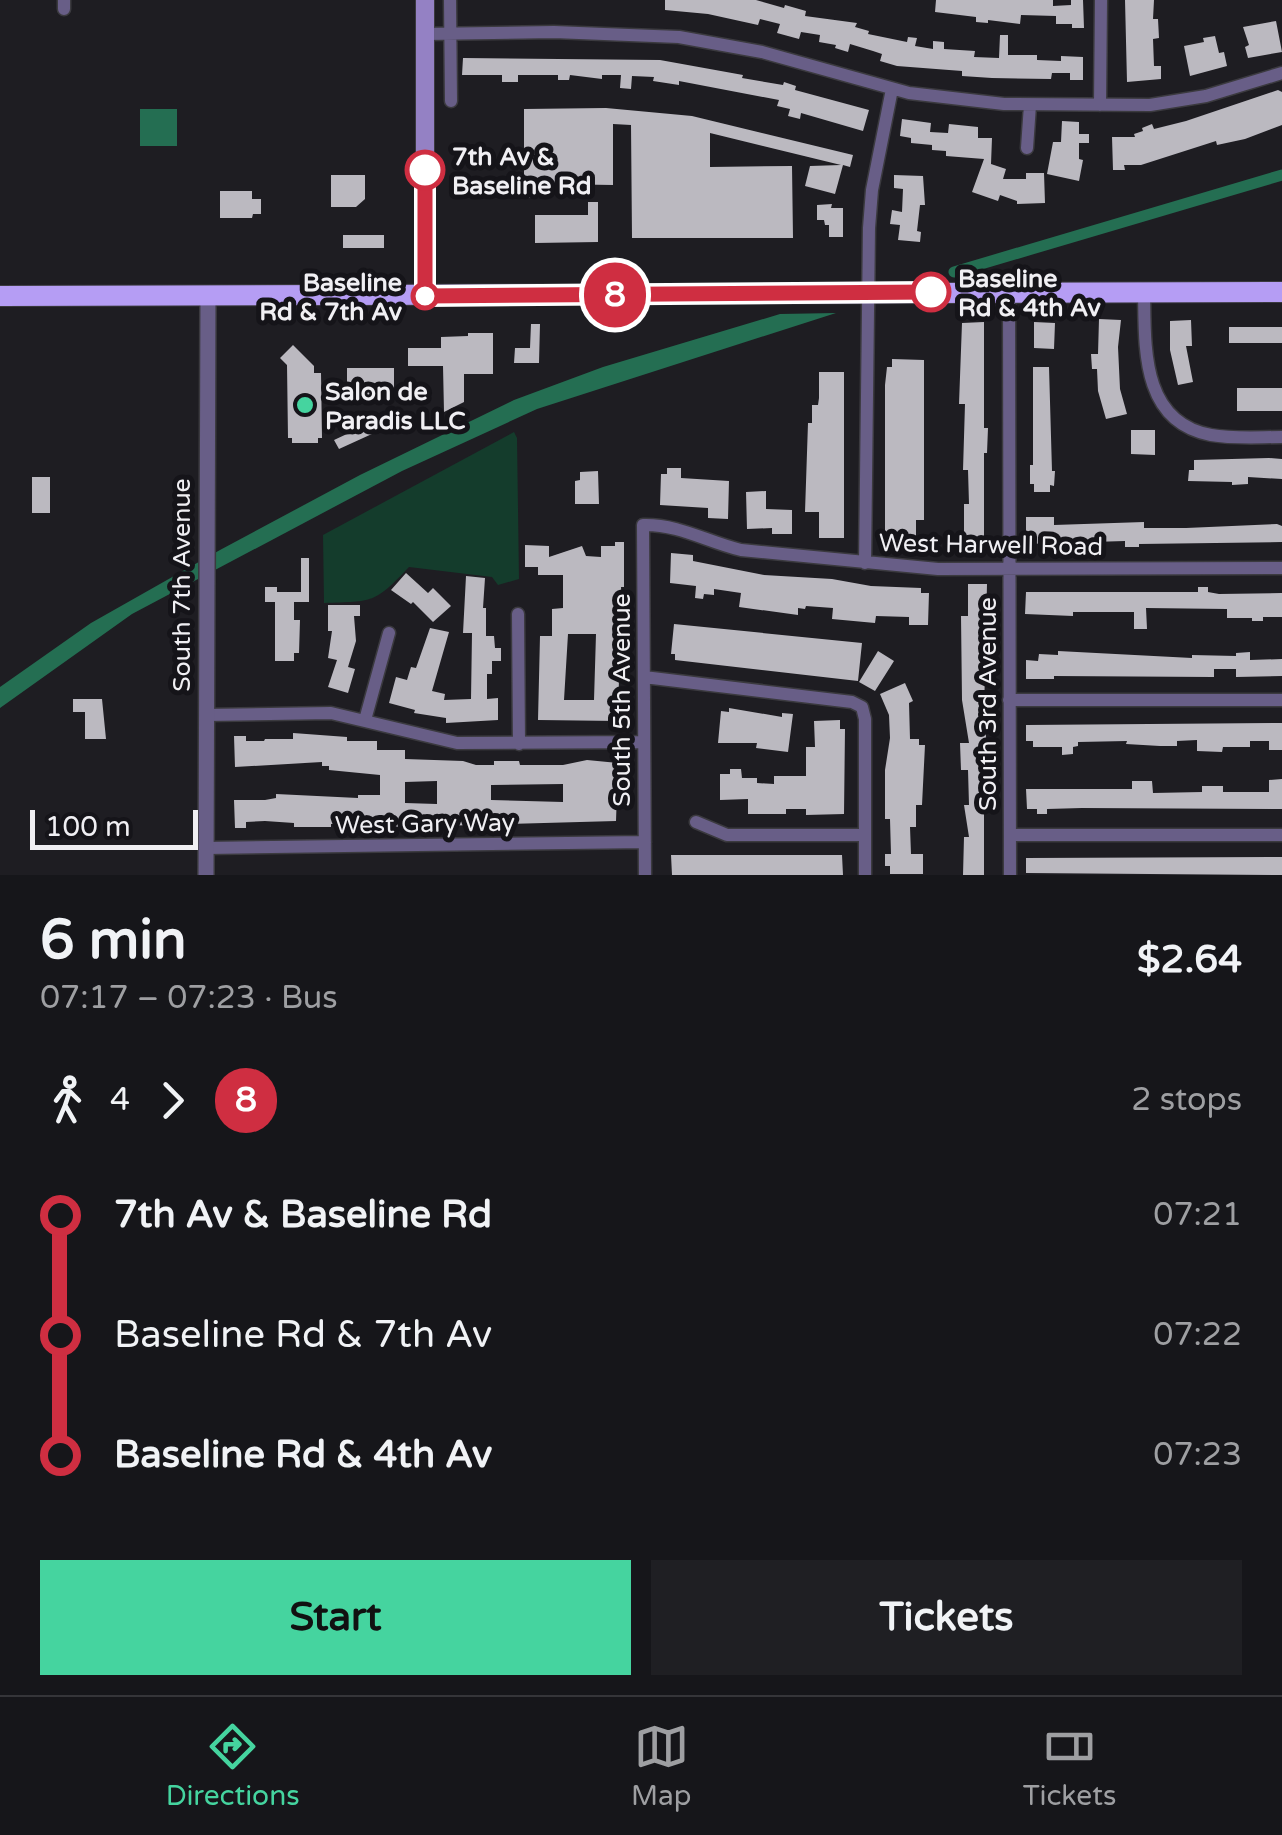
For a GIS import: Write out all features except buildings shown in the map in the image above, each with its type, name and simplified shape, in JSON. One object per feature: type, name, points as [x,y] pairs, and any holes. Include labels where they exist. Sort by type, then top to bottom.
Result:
[{"type":"main road","points":[[425,0],[425,296]]},
{"type":"main road","points":[[0,296],[1282,292]]},
{"type":"street","points":[[450,0],[451,102]]},
{"type":"street","points":[[1100,105],[1101,0]]},
{"type":"street","points":[[425,34],[554,32],[679,37],[762,52],[934,98],[1030,105],[1150,106],[1181,102],[1282,74]]},
{"type":"street","points":[[864,563],[872,190],[892,89]]},
{"type":"street","points":[[1027,148],[1030,105]]},
{"type":"street","name":"South 3rd Avenue","points":[[1009,292],[1010,875]]},
{"type":"street","points":[[1144,292],[1144,342],[1149,374],[1166,412],[1184,425],[1212,435],[1282,437]]},
{"type":"street","name":"South 7th Avenue","points":[[206,875],[208,296]]},
{"type":"street","name":"West Harwell Road","points":[[643,526],[684,529],[715,544],[741,550],[938,569],[1282,568]]},
{"type":"street","name":"South 5th Avenue","points":[[643,526],[645,875]]},
{"type":"street","points":[[518,614],[519,744]]},
{"type":"street","points":[[365,720],[390,633]]},
{"type":"street","points":[[644,678],[852,702],[862,707],[865,875]]},
{"type":"street","points":[[1009,700],[1282,700]]},
{"type":"street","points":[[206,715],[331,713],[457,744],[644,742]]},
{"type":"street","points":[[696,822],[727,834],[864,835]]},
{"type":"street","points":[[1010,835],[1282,835]]},
{"type":"street","name":"West Gary Way","points":[[206,848],[645,842]]},
{"type":"shaded area","points":[[140,109],[177,109],[177,146],[140,146]]},
{"type":"shaded area","points":[[836,313],[537,409],[402,471],[132,614],[0,708],[0,687],[91,623],[360,475],[514,400],[603,367],[780,314]]},
{"type":"shaded area","points":[[514,432],[519,579],[498,585],[492,577],[409,567],[372,598],[324,603],[323,535]]},
{"type":"waterway","points":[[954,272],[1282,175]]},
{"type":"bus line","name":"8","points":[[425,170],[425,296],[931,292]]},
{"type":"place","name":"7th Av & Baseline Rd","points":[[425,170]]},
{"type":"place","name":"Baseline Rd & 4th Av","points":[[931,292]]},
{"type":"place","name":"Baseline Rd & 7th Av","points":[[425,296]]},
{"type":"place","name":"Salon de Paradis LLC","points":[[305,405]]}]
